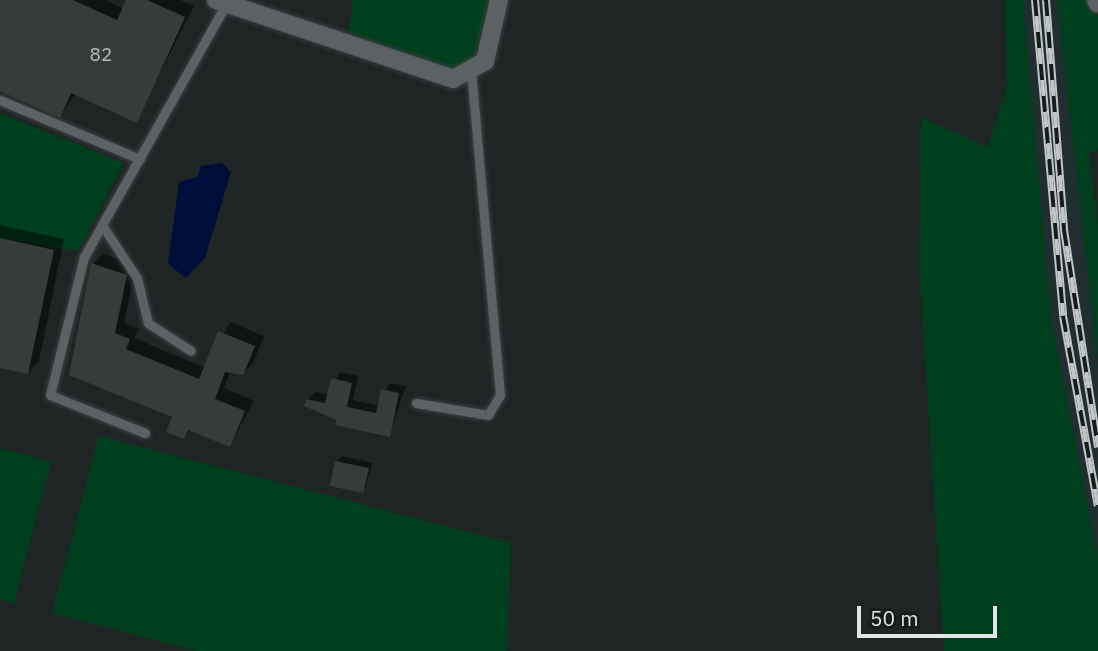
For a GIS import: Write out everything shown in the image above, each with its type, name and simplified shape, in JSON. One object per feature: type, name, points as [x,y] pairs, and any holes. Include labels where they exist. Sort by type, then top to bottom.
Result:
[{"type":"street","points":[[221,2],[433,75],[453,79],[471,73],[485,61],[499,0]]},
{"type":"lane","points":[[145,433],[50,395],[84,257],[140,159],[221,2]]},
{"type":"lane","points":[[416,403],[488,415],[500,395],[471,73]]},
{"type":"lane","points":[[0,100],[140,159]]},
{"type":"lane","points":[[102,225],[137,278],[148,323],[191,351]]},
{"type":"shaded area","points":[[1023,0],[1057,0],[1098,363],[1098,558],[1051,319]]},
{"type":"green space","points":[[353,0],[498,0],[495,21],[467,65],[440,71],[347,45]]},
{"type":"green space","points":[[1005,0],[1023,0],[1051,319],[1098,558],[1098,651],[944,651],[919,267],[921,117],[988,147],[1007,86]]},
{"type":"green space","points":[[1057,0],[1088,0],[1098,17],[1098,151],[1089,152],[1098,228],[1098,363]]},
{"type":"green space","points":[[0,113],[124,163],[78,251],[0,238]]},
{"type":"green space","points":[[99,436],[511,543],[507,651],[197,651],[52,613]]},
{"type":"green space","points":[[0,448],[51,462],[14,604],[0,600]]},
{"type":"water","points":[[222,163],[231,172],[205,258],[186,278],[168,264],[179,182],[197,177],[201,166]]},
{"type":"building","points":[[0,0],[73,0],[117,20],[126,0],[147,0],[185,17],[137,123],[71,93],[60,118],[0,91]]},
{"type":"building","points":[[0,238],[54,250],[28,374],[0,368]]},
{"type":"building","points":[[91,263],[127,275],[115,333],[130,339],[126,349],[199,379],[218,331],[255,346],[243,375],[225,372],[215,399],[245,411],[230,447],[188,430],[184,439],[166,432],[172,417],[69,375]]},
{"type":"building","points":[[331,378],[352,383],[347,407],[376,413],[381,389],[399,393],[390,437],[335,425],[337,420],[304,406],[306,399],[325,403]]},
{"type":"building","points":[[335,461],[369,468],[363,493],[330,486]]},
{"type":"railway","points":[[1035,0],[1063,316],[1098,506]]},
{"type":"railway","points":[[1046,0],[1064,230],[1098,447]]}]
